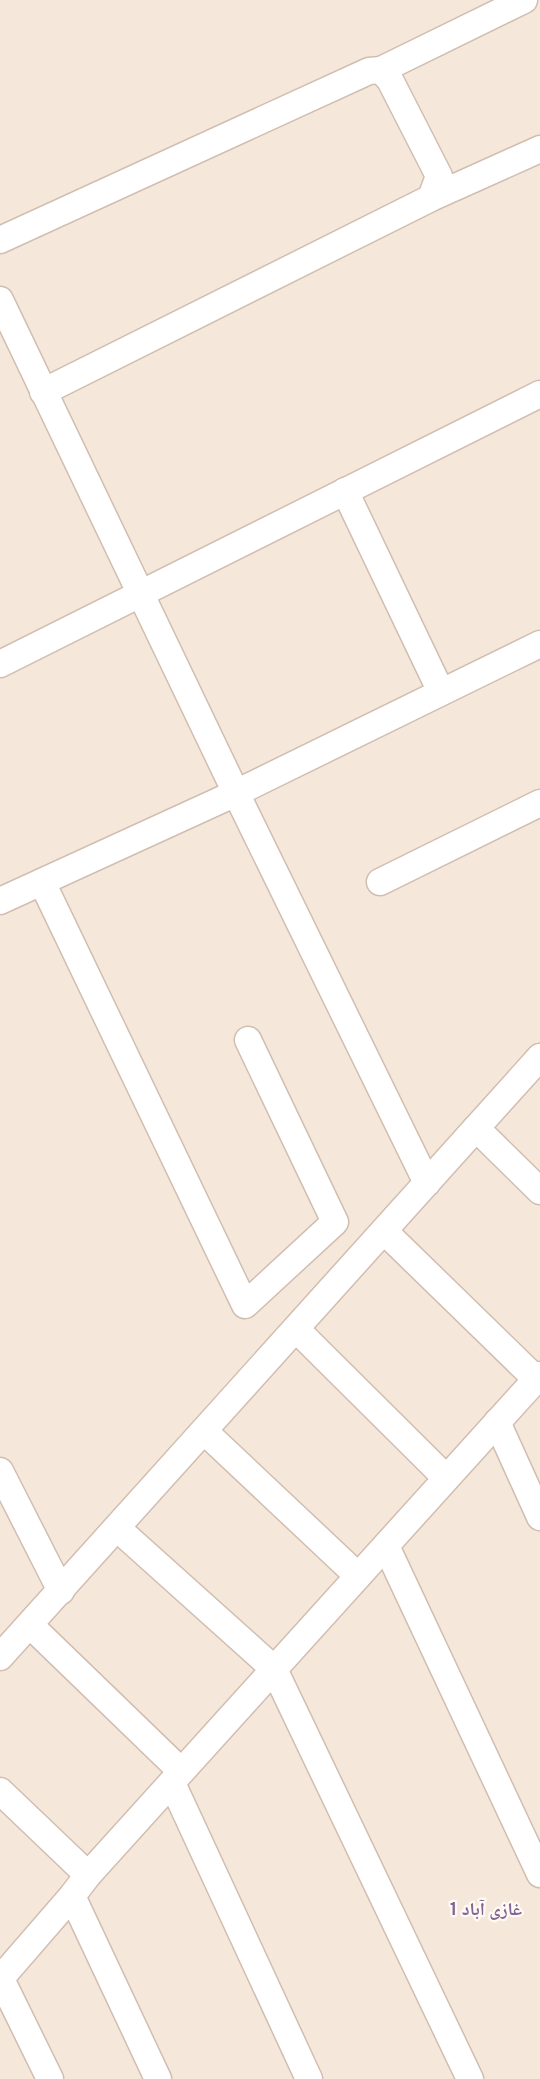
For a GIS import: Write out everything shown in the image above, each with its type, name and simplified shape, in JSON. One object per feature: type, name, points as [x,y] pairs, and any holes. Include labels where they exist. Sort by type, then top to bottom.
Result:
[{"type":"street","points":[[0,240],[369,70],[381,70],[524,0]]},
{"type":"street","points":[[381,70],[390,80],[439,176],[431,198]]},
{"type":"street","points":[[43,392],[431,198],[540,149]]},
{"type":"street","points":[[0,300],[236,793],[427,1183]]},
{"type":"street","points":[[0,664],[540,394]]},
{"type":"street","points":[[346,491],[441,692]]},
{"type":"street","points":[[0,901],[236,793],[540,644]]},
{"type":"street","points":[[380,882],[540,803]]},
{"type":"street","points":[[42,882],[244,1305],[335,1222],[248,1040]]},
{"type":"street","points":[[0,1657],[540,1056]]},
{"type":"street","points":[[476,1128],[540,1191]]},
{"type":"street","points":[[50,2079],[0,1977],[72,1896],[88,1875],[538,1377],[384,1231]]},
{"type":"street","points":[[296,1329],[446,1478]]},
{"type":"street","points":[[496,1422],[540,1517]]},
{"type":"street","points":[[204,1431],[358,1576]]},
{"type":"street","points":[[0,1471],[61,1591]]},
{"type":"street","points":[[117,1528],[274,1669],[470,2079]]},
{"type":"street","points":[[386,1546],[540,1874]]},
{"type":"street","points":[[30,1625],[177,1777],[309,2079]]},
{"type":"street","points":[[0,1791],[88,1875]]},
{"type":"street","points":[[72,1896],[158,2079]]},
{"type":"shaded area","points":[[0,0],[540,0],[540,2079],[0,2079]]},
{"type":"district","name":"غازی آباد 1","points":[[486,1909]]}]
